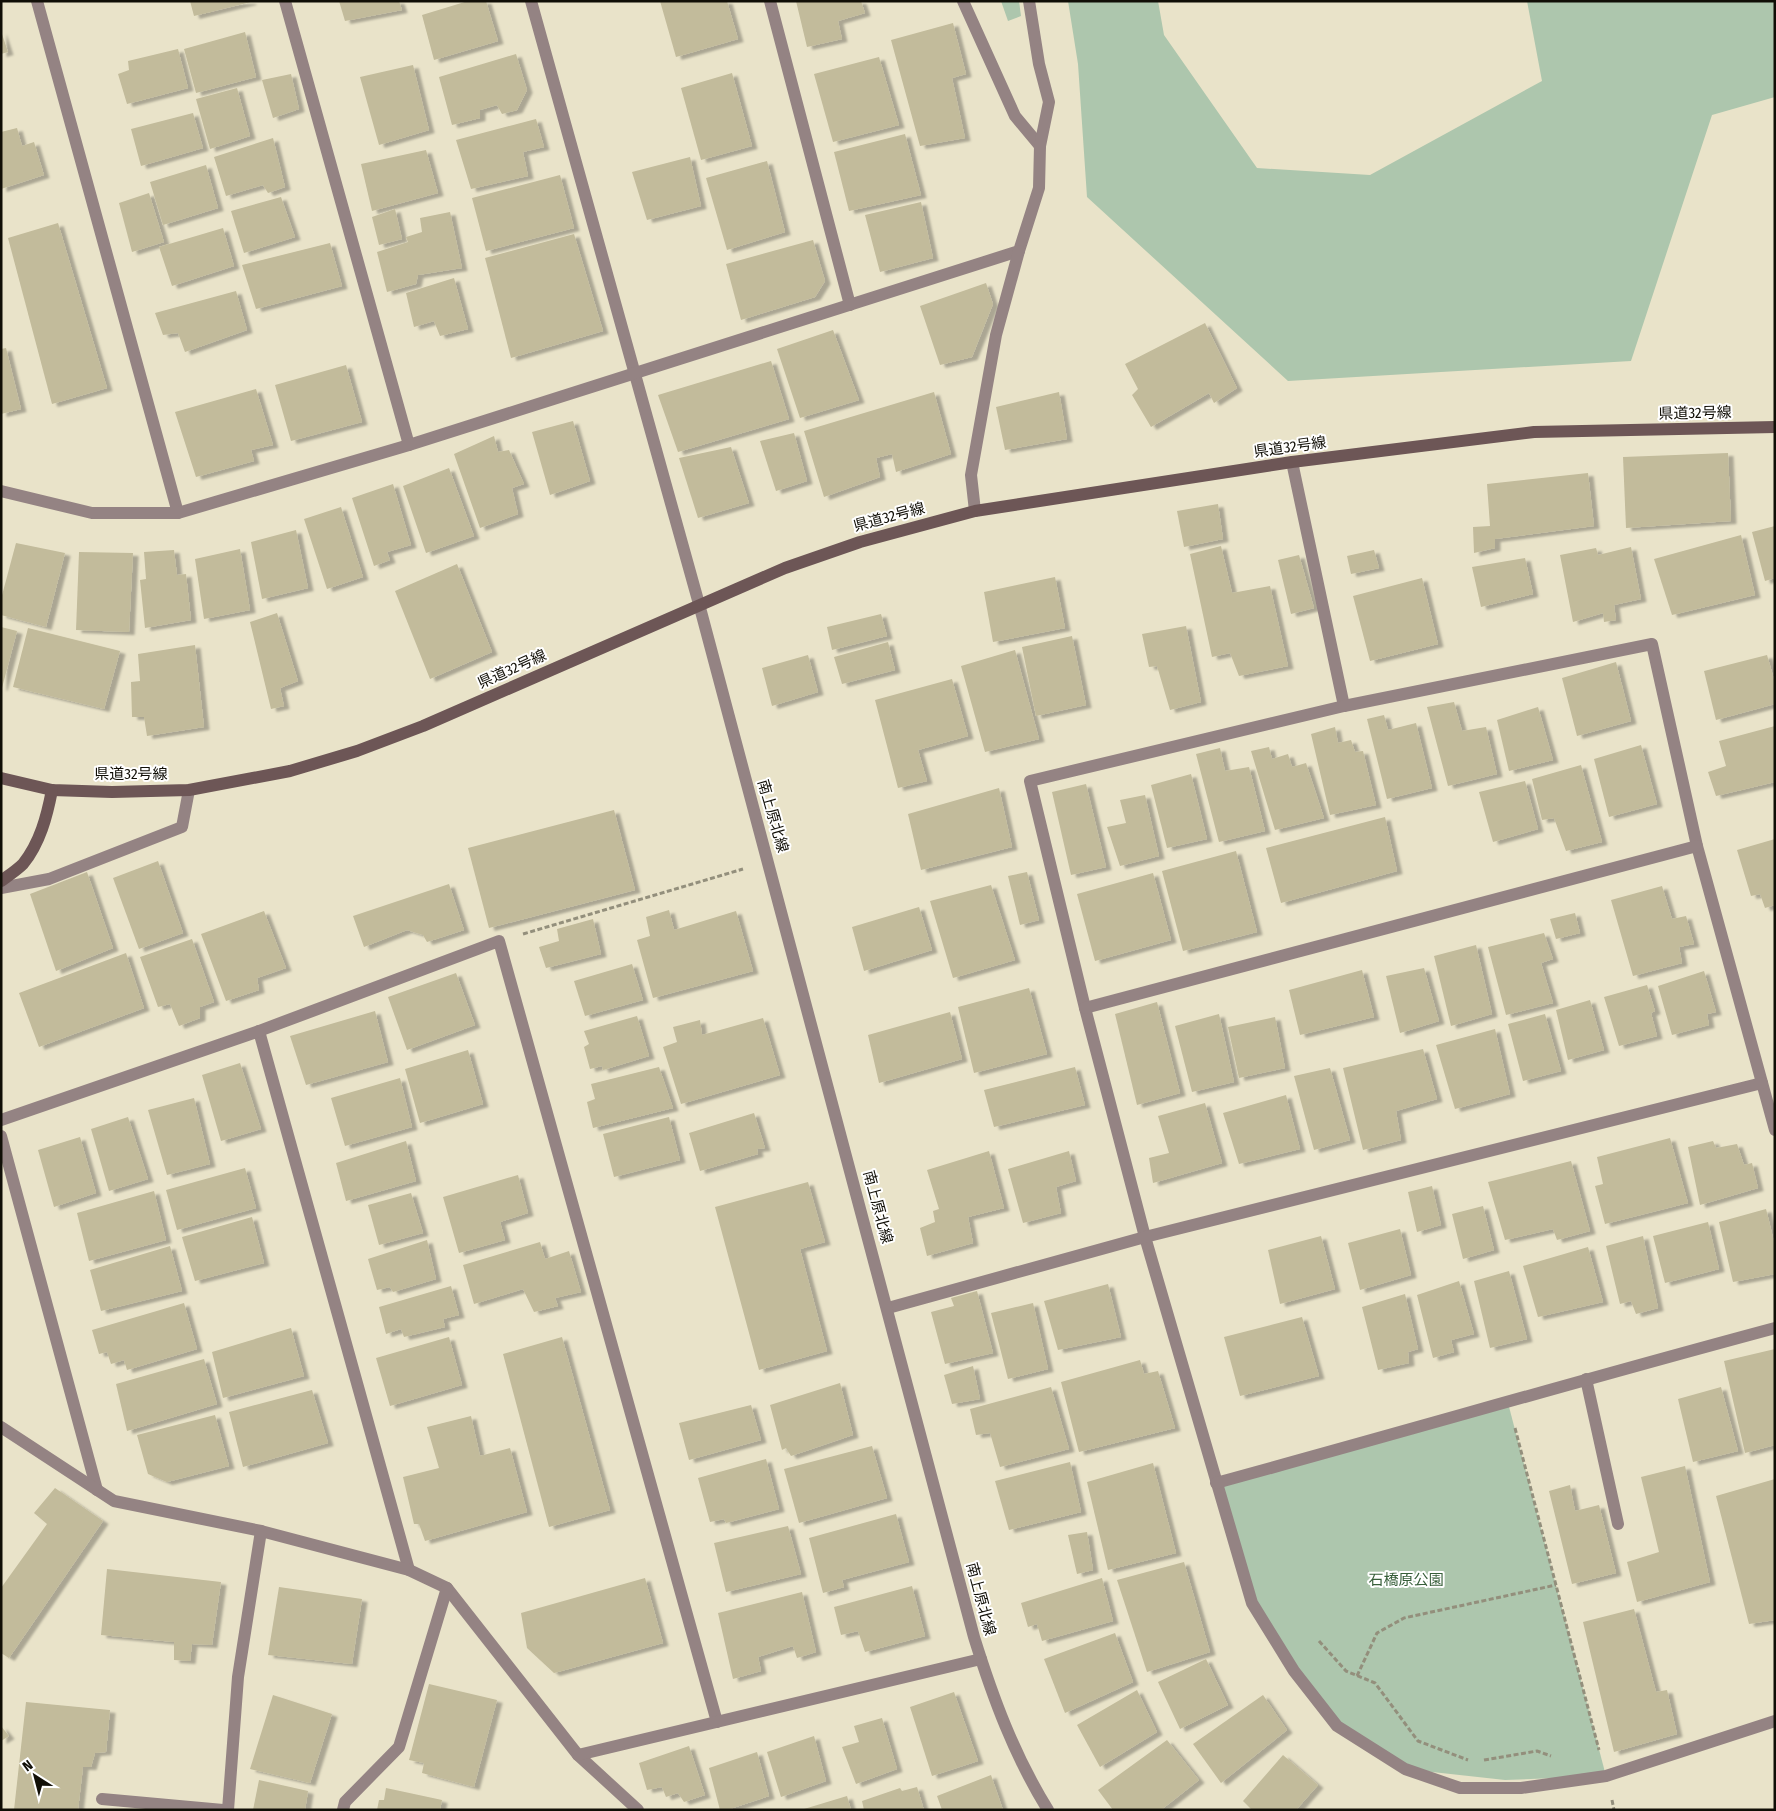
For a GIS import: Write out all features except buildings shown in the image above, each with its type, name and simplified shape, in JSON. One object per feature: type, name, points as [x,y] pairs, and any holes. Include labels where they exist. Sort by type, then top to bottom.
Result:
[{"type":"main road","name":"県道32号線","points":[[1,778],[52,790],[112,792],[189,790],[290,771],[357,751],[423,726],[768,575],[860,542],[975,511],[1292,462],[1534,432],[1775,427]]},
{"type":"main road","points":[[1,881],[22,864],[35,845],[47,817],[52,790]]},
{"type":"street","points":[[37,1],[178,512]]},
{"type":"street","points":[[285,1],[409,444]]},
{"type":"street","name":"南上原北線","points":[[531,1],[769,861],[981,1659],[1010,1739],[1027,1775],[1048,1810]]},
{"type":"street","points":[[770,1],[850,305]]},
{"type":"street","points":[[963,1],[1015,116],[1040,146]]},
{"type":"street","points":[[975,511],[971,475],[996,335],[1019,251],[1039,188],[1040,146],[1049,102],[1039,64],[1029,1]]},
{"type":"street","points":[[1,491],[92,513],[178,512],[409,444],[1019,251]]},
{"type":"street","points":[[1292,462],[1344,706]]},
{"type":"street","points":[[1775,1130],[1697,846],[1652,644],[1344,706],[1030,781],[1085,1008],[1145,1238],[1252,1603],[1294,1671],[1337,1726],[1405,1769],[1460,1788],[1521,1788],[1606,1776],[1775,1721]]},
{"type":"street","points":[[1,888],[49,879],[182,828],[189,790]]},
{"type":"street","points":[[1085,1008],[1697,846]]},
{"type":"street","points":[[1,1120],[259,1031],[499,941],[717,1722]]},
{"type":"street","points":[[259,1031],[408,1570]]},
{"type":"street","points":[[888,1308],[1145,1238],[1762,1083]]},
{"type":"street","points":[[1,1136],[98,1490]]},
{"type":"street","points":[[1216,1483],[1775,1328]]},
{"type":"street","points":[[1586,1379],[1618,1524]]},
{"type":"street","points":[[1,1427],[114,1501],[261,1531],[408,1570],[447,1588],[578,1755],[638,1810]]},
{"type":"street","points":[[228,1810],[238,1677],[261,1531]]},
{"type":"street","points":[[343,1810],[345,1802],[399,1747],[447,1588]]},
{"type":"street","points":[[578,1755],[981,1659]]},
{"type":"street","points":[[102,1799],[223,1810]]},
{"type":"path","points":[[499,941],[769,861]]},
{"type":"path","points":[[1508,1403],[1606,1776]]},
{"type":"path","points":[[1357,1676],[1377,1633],[1404,1618],[1556,1585]]},
{"type":"path","points":[[1319,1641],[1346,1671],[1375,1683],[1418,1741],[1473,1762]]},
{"type":"path","points":[[1482,1760],[1537,1751],[1554,1757]]},
{"type":"green space","points":[[1001,1],[1019,1],[1021,16],[1008,21]]},
{"type":"green space","points":[[1068,1],[1158,1],[1164,35],[1257,168],[1370,175],[1542,81],[1527,1],[1775,1],[1775,97],[1712,115],[1631,361],[1288,381],[1087,197],[1078,64]]},
{"type":"green space","name":"石橋原公園","points":[[1508,1403],[1606,1776],[1505,1780],[1405,1769],[1337,1726],[1252,1603],[1216,1483]]}]
